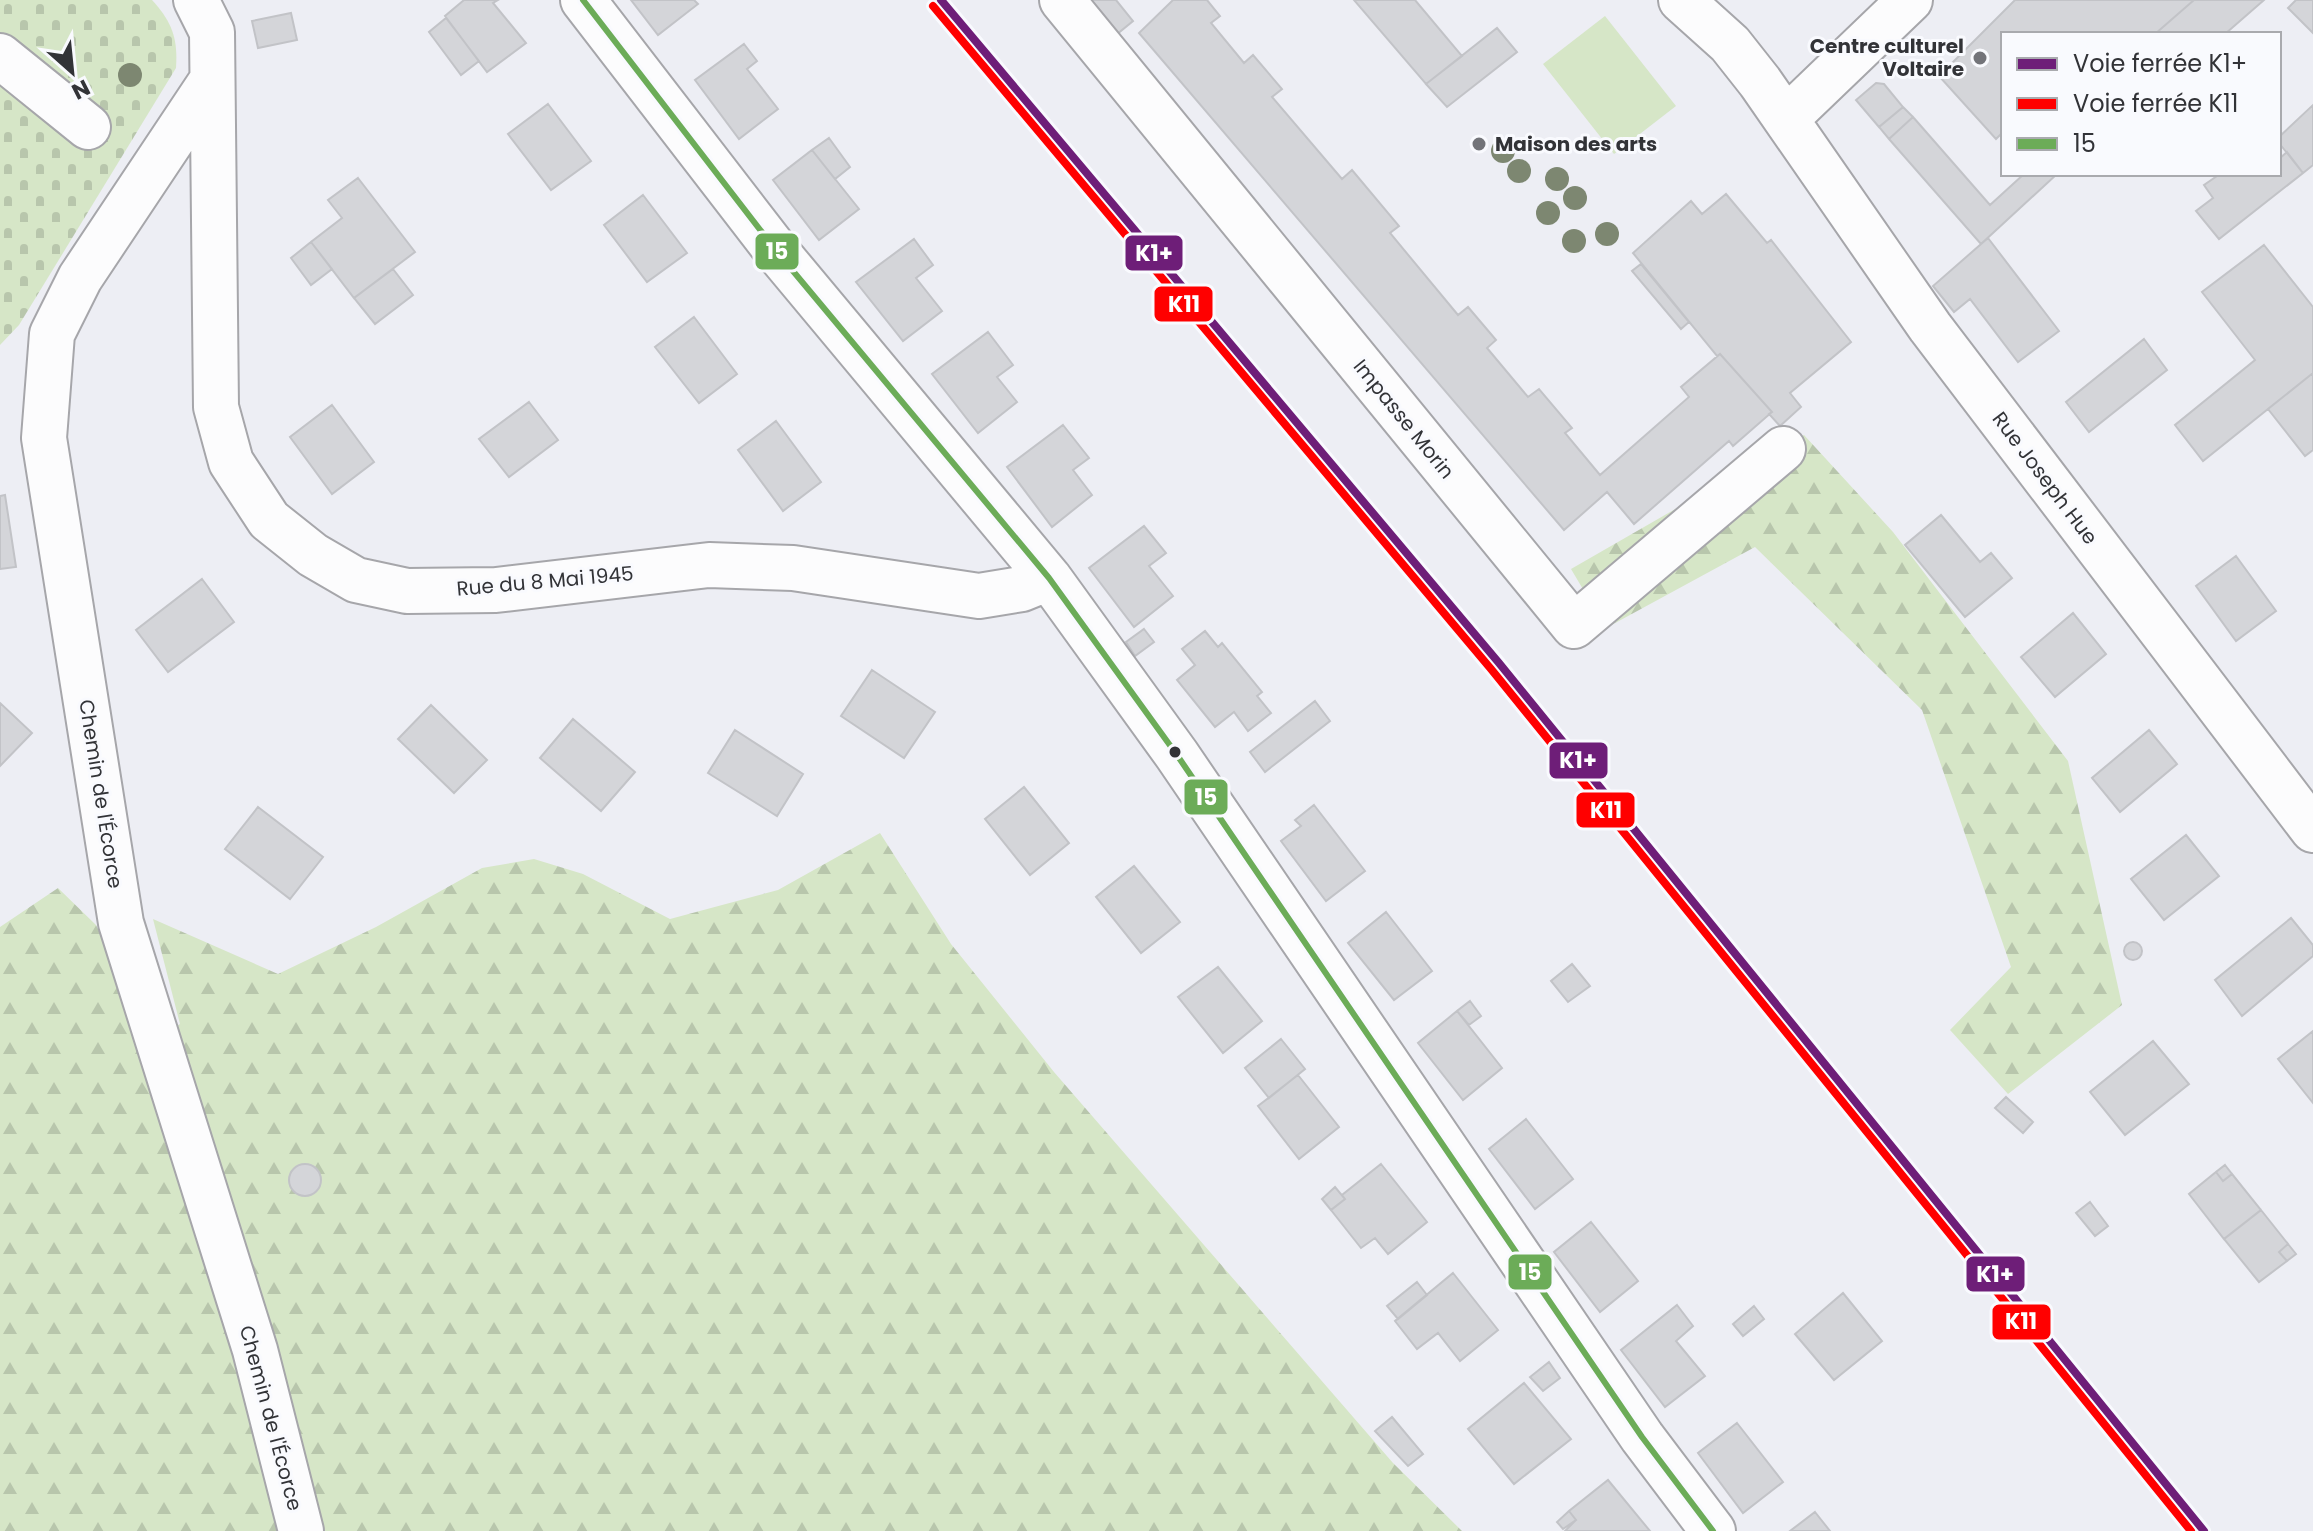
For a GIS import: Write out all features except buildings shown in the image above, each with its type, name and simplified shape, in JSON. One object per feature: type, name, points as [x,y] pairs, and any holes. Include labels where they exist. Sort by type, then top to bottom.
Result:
[{"type":"street","name":"Rue du 8 Mai 1945","points":[[196,0],[212,32],[216,407],[231,462],[269,520],[313,555],[356,580],[407,591],[496,590],[709,565],[793,568],[979,596],[1022,589],[1049,578]]},
{"type":"street","points":[[583,0],[778,253],[1049,578],[1177,755],[1642,1437],[1713,1531]]},
{"type":"street","name":"Impasse Morin","points":[[1062,0],[1574,626],[1783,449]]},
{"type":"street","name":"Rue Joseph Hue","points":[[1681,0],[1730,44],[1786,119],[1930,327],[2313,830]]},
{"type":"street","points":[[1786,119],[1910,0]]},
{"type":"street","points":[[0,56],[88,127]]},
{"type":"street","name":"Chemin de l'Écorce","points":[[212,80],[80,278],[52,334],[44,438],[121,923],[255,1350],[301,1531]]},
{"type":"green space","points":[[0,0],[152,0],[175,39],[176,68],[19,325],[0,345]]},
{"type":"green space","points":[[1605,16],[1676,106],[1614,154],[1543,64]]},
{"type":"green space","points":[[1804,435],[1893,532],[2068,761],[2122,1005],[2008,1094],[1950,1030],[2011,967],[1922,710],[1755,547],[1606,628],[1571,569]]},
{"type":"green space","points":[[880,833],[951,944],[1054,1072],[1393,1463],[1462,1531],[0,1531],[0,927],[58,888],[96,925],[154,1040],[180,1024],[153,919],[278,974],[376,927],[482,868],[534,859],[583,874],[670,919],[778,890]]},
{"type":"rail line","name":"K1+","points":[[941,0],[1499,663],[2204,1531]]},
{"type":"rail line","name":"K11","points":[[933,6],[1491,669],[2191,1531]]},
{"type":"transit line","name":"15","points":[[583,0],[778,253],[1049,578],[1177,755],[1642,1437],[1713,1531]]},
{"type":"place","name":"Centre culturel Voltaire","points":[[1980,58]]},
{"type":"place","name":"Maison des arts","points":[[1479,144]]}]
